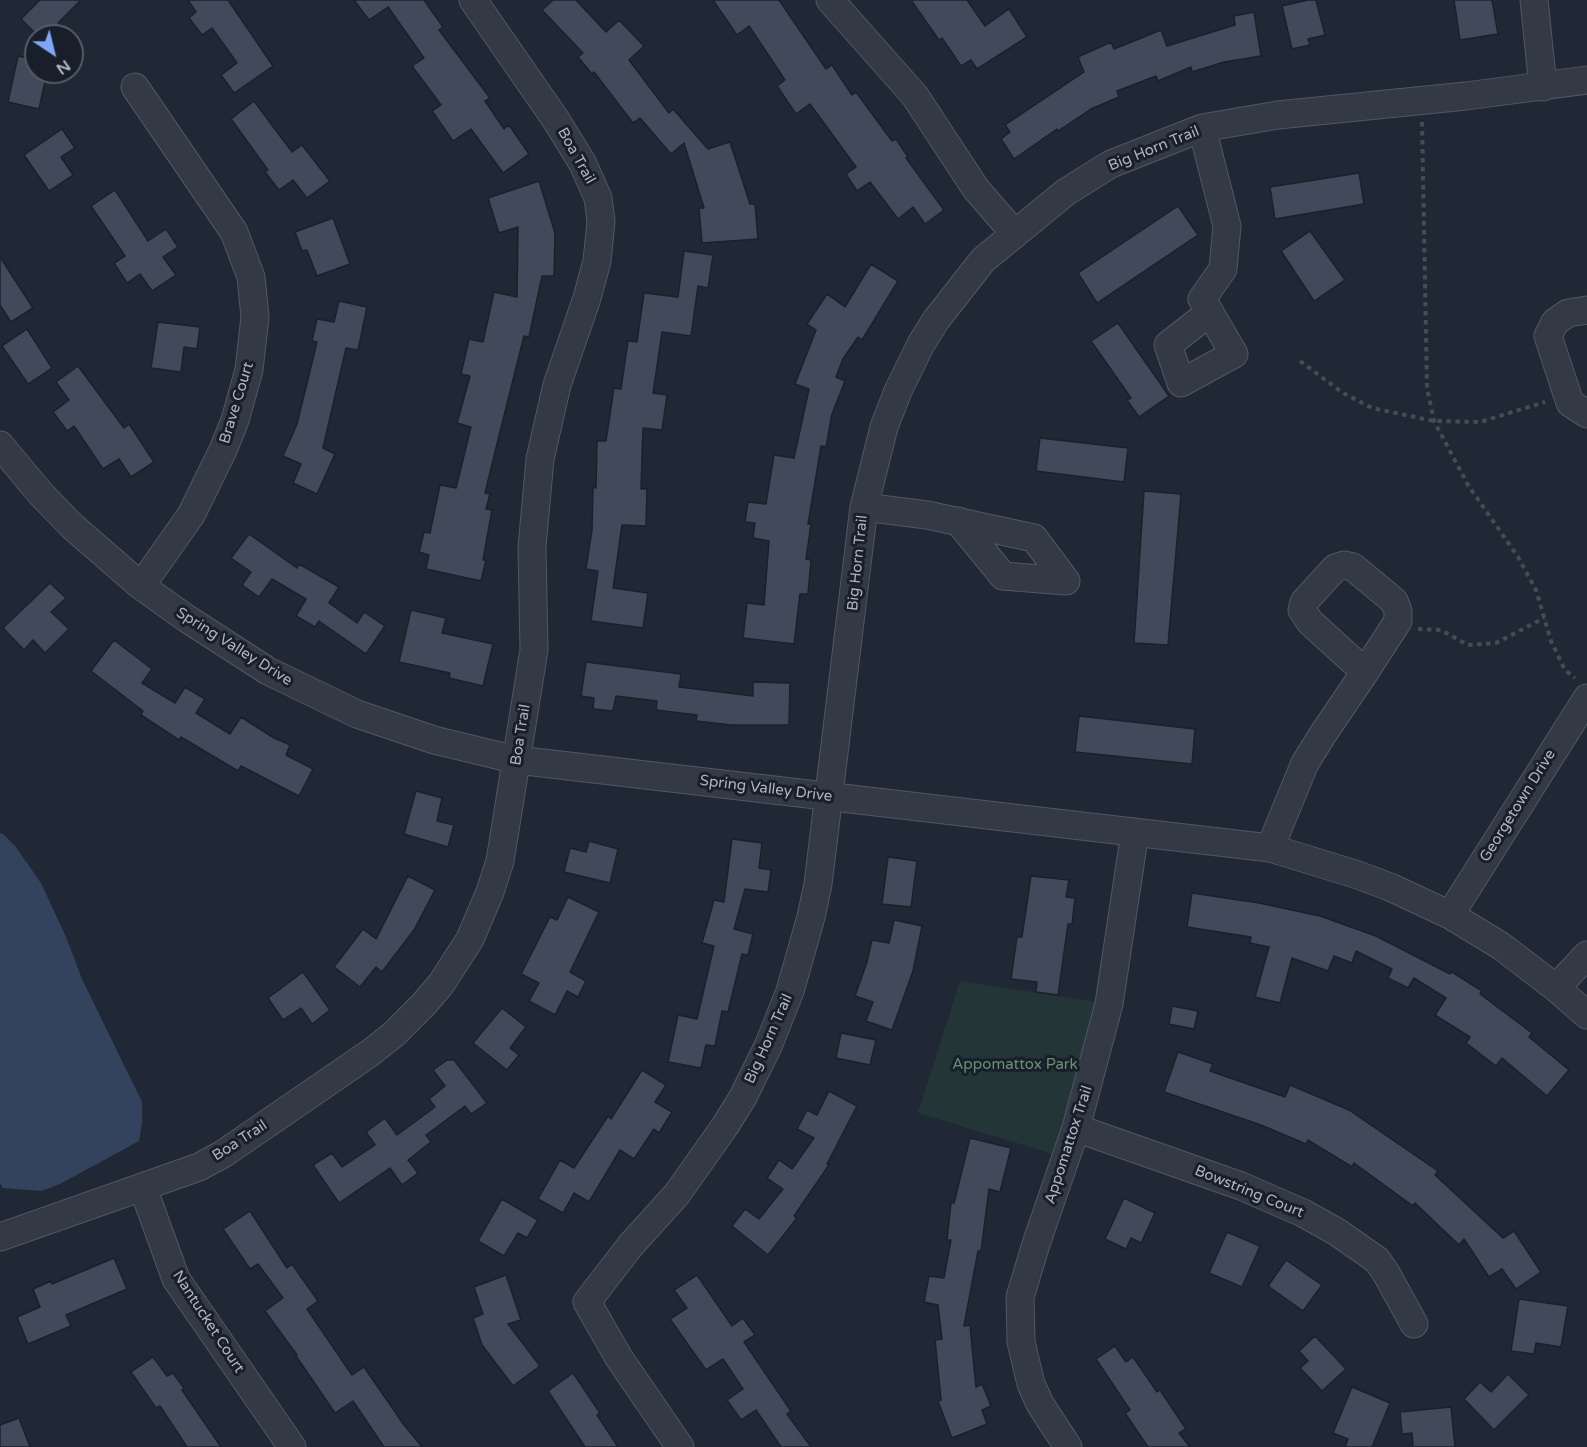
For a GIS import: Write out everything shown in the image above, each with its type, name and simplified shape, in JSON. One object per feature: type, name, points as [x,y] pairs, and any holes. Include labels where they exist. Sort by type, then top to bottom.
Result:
[{"type":"street","name":"Boa Trail","points":[[0,1237],[199,1167],[224,1154],[370,1053],[394,1034],[424,1004],[447,975],[470,939],[490,892],[500,861],[534,650],[532,547],[540,459],[558,385],[597,261],[601,221],[598,198],[583,164],[556,120],[473,0]]},
{"type":"street","points":[[830,0],[915,96],[976,189],[1015,234]]},
{"type":"street","points":[[1534,0],[1543,87]]},
{"type":"street","name":"Big Horn Trail","points":[[680,1447],[619,1358],[587,1302],[630,1246],[677,1194],[699,1165],[743,1097],[769,1044],[790,991],[818,884],[864,507],[884,427],[898,391],[921,344],[936,320],[983,260],[1066,192],[1111,164],[1202,128],[1278,115],[1543,87],[1587,80]]},
{"type":"street","name":"Brave Court","points":[[135,87],[234,232],[251,277],[255,316],[249,370],[235,420],[223,450],[191,515],[141,586]]},
{"type":"street","points":[[1202,128],[1227,226],[1223,269],[1202,298],[1210,312]]},
{"type":"street","points":[[1587,310],[1568,313],[1555,322],[1548,336],[1570,403],[1587,414]]},
{"type":"street","name":"Spring Valley Drive","points":[[0,445],[41,494],[72,526],[141,586],[268,671],[357,714],[434,740],[517,760],[1270,848],[1390,887],[1449,915],[1501,946],[1587,1015]]},
{"type":"street","points":[[864,507],[958,521]]},
{"type":"street","points":[[1270,848],[1305,763],[1323,734],[1365,672],[1398,621],[1398,611],[1394,601],[1353,567],[1344,565],[1335,568],[1304,602],[1303,614],[1365,672]]},
{"type":"street","name":"Georgetown Drive","points":[[1449,915],[1583,690]]},
{"type":"street","name":"Appomattox Trail","points":[[1068,1447],[1040,1404],[1031,1384],[1021,1342],[1020,1297],[1076,1128],[1109,1004],[1135,832]]},
{"type":"street","points":[[1556,988],[1587,955]]},
{"type":"street","name":"Bowstring Court","points":[[1076,1128],[1252,1190],[1303,1213],[1337,1232],[1377,1260],[1414,1324]]},
{"type":"street","name":"Nantucket Court","points":[[143,1188],[176,1279],[292,1447]]},
{"type":"path","points":[[1422,122],[1427,388],[1434,421],[1468,485],[1518,557],[1536,590],[1551,641],[1566,670],[1583,690]]},
{"type":"path","points":[[1300,361],[1343,393],[1372,408],[1434,421],[1480,422],[1553,399]]},
{"type":"path","points":[[1394,628],[1441,630],[1468,645],[1496,643],[1544,618]]},
{"type":"green space","name":"Appomattox Park","points":[[960,981],[1109,1004],[1066,1158],[918,1113]]},
{"type":"water","points":[[0,833],[15,846],[41,883],[82,979],[142,1102],[139,1141],[60,1184],[41,1191],[3,1188],[0,1183]]},
{"type":"building","points":[[40,0],[81,0],[59,24],[26,24],[21,19]]},
{"type":"building","points":[[188,0],[228,0],[273,66],[234,93],[221,75],[237,63],[212,28],[202,35],[189,18],[196,12]]},
{"type":"building","points":[[354,0],[424,0],[443,27],[439,30],[490,98],[485,101],[504,129],[509,125],[529,154],[503,173],[471,129],[453,141],[432,111],[441,105],[412,66],[424,58],[388,7],[369,20]]},
{"type":"building","points":[[553,0],[576,0],[606,32],[619,20],[644,46],[629,60],[669,113],[673,109],[708,149],[730,142],[750,204],[755,204],[758,239],[702,243],[699,208],[704,208],[684,143],[671,154],[640,118],[633,123],[594,72],[592,74],[578,57],[583,53],[542,10]]},
{"type":"building","points":[[713,0],[779,0],[826,69],[832,65],[852,95],[856,92],[892,141],[896,139],[908,157],[906,158],[944,210],[925,224],[913,207],[898,219],[870,182],[857,191],[846,174],[856,167],[810,104],[796,114],[777,86],[785,80],[749,26],[737,35]]},
{"type":"building","points":[[911,0],[967,0],[985,26],[1009,9],[1027,37],[977,69],[971,60],[961,66],[942,38],[939,40]]},
{"type":"building","points":[[1316,0],[1325,35],[1308,39],[1310,45],[1292,49],[1282,6]]},
{"type":"building","points":[[1454,0],[1492,0],[1498,34],[1460,40]]},
{"type":"building","points":[[1254,12],[1261,56],[1224,62],[1192,72],[1191,67],[1158,81],[1156,76],[1117,91],[1119,97],[1091,109],[1058,131],[1057,129],[1014,159],[1001,139],[1010,132],[1005,125],[1084,72],[1078,57],[1111,42],[1114,49],[1161,30],[1167,46],[1235,25],[1234,16]]},
{"type":"building","points":[[18,56],[24,57],[24,84],[44,84],[39,109],[8,102]]},
{"type":"building","points":[[254,101],[292,152],[302,145],[330,181],[307,198],[293,180],[279,190],[265,172],[268,170],[231,119]]},
{"type":"building","points":[[62,129],[75,148],[61,157],[73,175],[49,191],[24,155]]},
{"type":"building","points":[[1359,173],[1364,204],[1275,219],[1270,187]]},
{"type":"building","points":[[539,181],[555,233],[554,276],[542,276],[529,337],[524,336],[485,493],[490,494],[486,509],[492,510],[481,581],[426,569],[429,555],[419,552],[424,532],[430,533],[440,485],[456,488],[471,427],[457,423],[470,376],[461,374],[469,339],[483,342],[494,292],[517,297],[518,227],[499,233],[488,198]]},
{"type":"building","points":[[115,190],[148,241],[166,229],[178,247],[163,257],[176,275],[152,291],[140,274],[127,283],[114,263],[125,256],[91,206]]},
{"type":"building","points":[[1178,206],[1198,235],[1097,303],[1078,273]]},
{"type":"building","points":[[333,218],[350,264],[317,276],[307,250],[302,251],[295,232]]},
{"type":"building","points":[[1310,231],[1345,280],[1314,301],[1281,251]]},
{"type":"building","points":[[684,251],[713,255],[708,288],[698,286],[691,336],[662,332],[653,393],[667,395],[662,430],[643,428],[641,489],[647,489],[646,526],[622,525],[613,588],[648,593],[643,628],[591,621],[598,571],[586,569],[592,530],[593,487],[596,488],[597,441],[606,441],[614,388],[621,389],[628,341],[637,342],[644,293],[678,297]]},
{"type":"building","points":[[0,257],[33,308],[11,322],[0,305]]},
{"type":"building","points":[[871,264],[898,281],[862,340],[858,337],[843,359],[836,377],[845,381],[832,414],[826,447],[821,446],[808,524],[811,524],[806,559],[811,560],[808,594],[800,594],[794,644],[743,638],[747,603],[764,605],[769,541],[753,538],[755,523],[745,522],[748,502],[766,504],[774,455],[794,458],[809,389],[795,384],[816,330],[807,324],[827,294],[845,307]]},
{"type":"building","points":[[339,301],[367,307],[358,350],[346,348],[323,448],[335,454],[317,494],[293,483],[301,464],[283,456],[297,424],[317,342],[312,341],[317,319],[334,322]]},
{"type":"building","points":[[158,322],[200,327],[197,349],[184,347],[181,372],[151,368]]},
{"type":"building","points":[[1118,323],[1169,396],[1139,417],[1127,400],[1131,398],[1091,341]]},
{"type":"building","points":[[27,329],[52,368],[28,384],[2,346]]},
{"type":"building","points":[[78,366],[124,428],[129,424],[154,462],[131,477],[119,459],[103,469],[74,426],[67,431],[53,412],[69,400],[56,382]]},
{"type":"building","points":[[1040,438],[1128,448],[1124,482],[1036,471]]},
{"type":"building","points":[[1144,491],[1181,494],[1168,645],[1134,643]]},
{"type":"building","points":[[249,534],[297,568],[299,564],[339,587],[329,603],[357,623],[364,612],[385,626],[366,654],[319,621],[315,627],[296,616],[306,599],[272,579],[259,597],[242,585],[251,572],[231,558]]},
{"type":"building","points":[[50,583],[66,598],[51,612],[69,629],[45,653],[33,640],[24,650],[3,628]]},
{"type":"building","points":[[411,610],[446,618],[442,633],[493,644],[483,686],[449,678],[450,673],[399,662]]},
{"type":"building","points":[[114,640],[152,669],[142,683],[175,703],[185,687],[205,699],[196,713],[230,734],[241,717],[274,738],[290,745],[286,755],[313,769],[299,796],[241,766],[238,771],[181,737],[179,740],[141,715],[143,711],[91,671]]},
{"type":"building","points":[[586,662],[681,674],[679,687],[753,696],[753,682],[790,683],[789,725],[731,725],[696,721],[697,715],[656,710],[657,701],[616,696],[613,711],[593,709],[594,698],[581,696]]},
{"type":"building","points":[[1079,716],[1195,729],[1192,764],[1075,752]]},
{"type":"building","points":[[416,791],[442,798],[437,821],[454,825],[448,847],[404,834]]},
{"type":"building","points":[[732,839],[762,843],[759,868],[771,870],[768,892],[745,889],[734,929],[753,934],[748,955],[742,954],[728,1012],[722,1011],[715,1046],[706,1045],[701,1068],[668,1062],[678,1015],[697,1019],[714,946],[702,943],[714,900],[724,902]]},
{"type":"building","points":[[589,841],[618,849],[610,883],[564,872],[570,848],[586,852]]},
{"type":"building","points":[[888,857],[917,861],[911,907],[882,904]]},
{"type":"building","points":[[408,876],[435,890],[414,930],[382,972],[376,967],[360,987],[334,967],[363,929],[376,939]]},
{"type":"building","points":[[1031,876],[1069,880],[1066,897],[1075,898],[1072,924],[1068,924],[1058,995],[1036,992],[1037,982],[1011,979],[1017,937],[1022,937]]},
{"type":"building","points":[[1192,893],[1259,903],[1320,916],[1376,936],[1450,974],[1452,972],[1482,991],[1480,994],[1532,1033],[1529,1037],[1569,1070],[1547,1096],[1502,1058],[1496,1066],[1466,1043],[1470,1037],[1435,1015],[1446,998],[1414,978],[1408,988],[1388,978],[1392,969],[1356,951],[1352,963],[1334,956],[1328,971],[1292,958],[1280,1003],[1255,997],[1269,947],[1250,943],[1251,937],[1187,927]]},
{"type":"building","points":[[568,897],[599,912],[570,972],[586,981],[578,997],[567,991],[555,1015],[529,1001],[539,983],[521,974],[550,917],[557,920]]},
{"type":"building","points":[[894,920],[922,926],[913,971],[892,1030],[866,1021],[873,1002],[855,996],[872,940],[889,943]]},
{"type":"building","points":[[303,972],[330,1010],[312,1024],[301,1008],[283,1020],[268,998]]},
{"type":"building","points":[[1172,1006],[1198,1011],[1194,1029],[1169,1024]]},
{"type":"building","points":[[502,1008],[526,1027],[510,1048],[519,1055],[507,1070],[473,1043]]},
{"type":"building","points":[[841,1033],[876,1040],[870,1065],[836,1058]]},
{"type":"building","points":[[1178,1052],[1213,1064],[1210,1071],[1285,1097],[1290,1085],[1349,1110],[1438,1171],[1435,1175],[1503,1238],[1514,1231],[1541,1272],[1516,1289],[1502,1269],[1489,1277],[1464,1239],[1459,1245],[1415,1203],[1413,1206],[1354,1163],[1352,1167],[1308,1140],[1306,1144],[1261,1125],[1164,1092]]},
{"type":"building","points":[[447,1060],[454,1060],[487,1103],[471,1114],[465,1106],[426,1135],[431,1142],[408,1160],[418,1173],[402,1185],[390,1168],[339,1203],[313,1165],[332,1153],[342,1167],[375,1145],[366,1132],[385,1118],[397,1135],[435,1107],[429,1099],[445,1086],[433,1070]]},
{"type":"building","points":[[642,1070],[666,1085],[655,1102],[672,1112],[659,1133],[654,1129],[634,1159],[620,1150],[589,1202],[574,1193],[563,1213],[538,1199],[560,1160],[574,1168],[608,1116],[611,1119]]},
{"type":"building","points":[[829,1091],[857,1106],[827,1164],[829,1165],[794,1216],[797,1218],[768,1255],[732,1226],[745,1209],[759,1219],[783,1189],[767,1178],[779,1160],[792,1169],[814,1138],[797,1129],[807,1110],[817,1115]]},
{"type":"building","points":[[970,1138],[1011,1148],[1000,1192],[989,1189],[981,1251],[978,1251],[964,1326],[970,1325],[976,1387],[982,1384],[991,1406],[982,1410],[987,1424],[952,1438],[938,1401],[941,1400],[935,1340],[942,1339],[938,1305],[924,1302],[929,1276],[944,1278],[951,1240],[947,1240],[951,1203],[954,1203]]},
{"type":"building","points":[[1124,1198],[1155,1213],[1141,1243],[1131,1238],[1126,1249],[1105,1239]]},
{"type":"building","points":[[502,1199],[538,1220],[527,1238],[518,1233],[504,1256],[478,1241]]},
{"type":"building","points":[[250,1211],[287,1268],[292,1264],[318,1301],[307,1309],[352,1375],[364,1367],[422,1447],[384,1447],[353,1401],[335,1413],[265,1311],[283,1298],[258,1264],[250,1269],[223,1229]]},
{"type":"building","points":[[1227,1232],[1260,1246],[1242,1287],[1209,1273]]},
{"type":"building","points":[[114,1258],[127,1289],[66,1315],[71,1326],[28,1344],[17,1317],[40,1307],[33,1289],[51,1281],[52,1284]]},
{"type":"building","points":[[1286,1260],[1322,1285],[1303,1311],[1268,1286]]},
{"type":"building","points":[[506,1275],[521,1320],[508,1324],[540,1366],[513,1386],[482,1345],[473,1318],[483,1314],[474,1287]]},
{"type":"building","points":[[697,1275],[732,1326],[743,1318],[755,1335],[744,1342],[791,1411],[787,1414],[811,1447],[781,1447],[756,1410],[741,1420],[727,1400],[743,1389],[723,1359],[706,1370],[670,1319],[687,1308],[674,1290]]},
{"type":"building","points":[[1519,1299],[1568,1306],[1561,1347],[1536,1343],[1534,1354],[1511,1351]]},
{"type":"building","points":[[1315,1336],[1346,1369],[1322,1391],[1300,1368],[1308,1361],[1299,1351]]},
{"type":"building","points":[[1115,1346],[1126,1362],[1133,1357],[1157,1392],[1160,1390],[1186,1429],[1179,1433],[1190,1447],[1148,1447],[1125,1413],[1130,1410],[1096,1359]]},
{"type":"building","points":[[153,1357],[167,1376],[173,1373],[221,1447],[187,1447],[160,1406],[156,1408],[131,1372]]},
{"type":"building","points":[[573,1373],[600,1413],[597,1415],[618,1447],[585,1447],[548,1391]]},
{"type":"building","points":[[1508,1374],[1529,1395],[1494,1430],[1464,1399],[1480,1382],[1491,1392]]},
{"type":"building","points":[[1352,1387],[1390,1403],[1372,1447],[1345,1447],[1348,1439],[1333,1433]]},
{"type":"building","points":[[1451,1407],[1455,1447],[1413,1447],[1412,1433],[1402,1434],[1400,1412]]},
{"type":"building","points":[[19,1418],[30,1447],[0,1447],[0,1425]]}]
